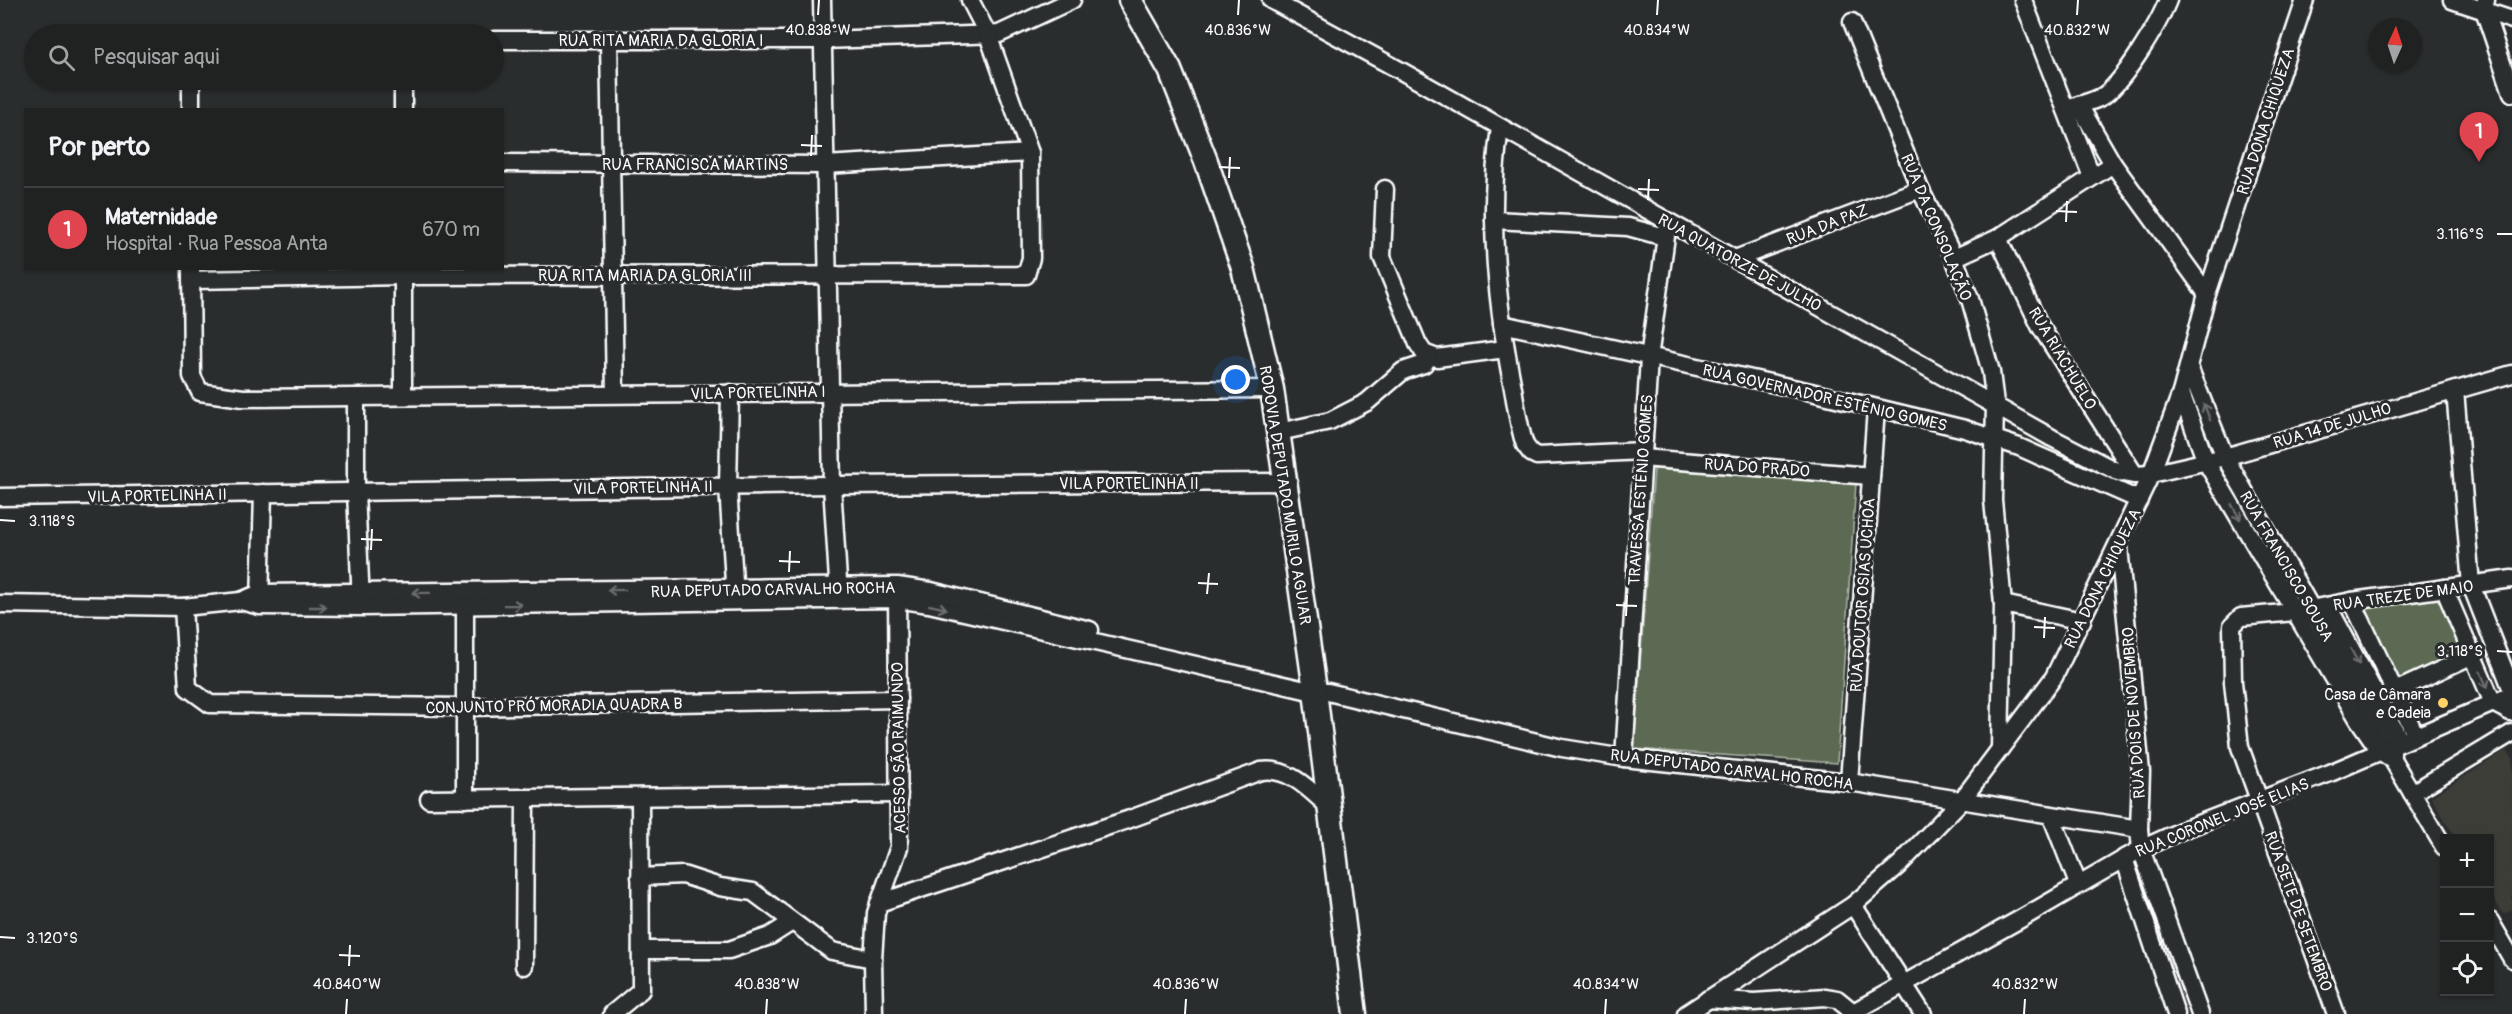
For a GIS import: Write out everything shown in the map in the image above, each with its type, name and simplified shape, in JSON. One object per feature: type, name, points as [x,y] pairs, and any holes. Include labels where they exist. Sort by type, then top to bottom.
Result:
[{"type":"highway","name":"RODOVIA DEPUTADO MURILO AGUIAR","points":[[1130,0],[1170,70],[1206,161],[1243,268],[1272,389],[1319,689],[1329,807],[1354,1014]]},
{"type":"street","points":[[822,0],[832,485],[839,594]]},
{"type":"street","points":[[970,0],[988,35],[1030,153]]},
{"type":"street","name":"RUA RITA MARIA DA GLORIA I","points":[[504,40],[823,40],[988,35],[999,34],[1072,0]]},
{"type":"street","name":"RUA QUATORZE DE JULHO","points":[[1271,0],[1500,128],[1667,230],[1735,259],[2102,465],[2143,475]]},
{"type":"street","points":[[2023,0],[2072,107],[2092,177]]},
{"type":"street","points":[[2072,107],[2101,97],[2115,87],[2156,24],[2168,0]]},
{"type":"street","name":"RUA DONA CHIQUEZA","points":[[1686,1014],[1853,904],[1900,864],[1961,801],[2054,677],[2119,546],[2139,500],[2143,475],[2181,393],[2207,294],[2306,0]]},
{"type":"street","points":[[2452,0],[2485,5],[2512,20]]},
{"type":"street","points":[[2485,5],[2512,93]]},
{"type":"street","name":"RUA DA CONSOLAÇÃO","points":[[1852,22],[1920,189],[1954,258],[1970,299],[1991,372],[1995,404],[1994,500],[2003,604],[2000,750]]},
{"type":"street","points":[[609,40],[615,394]]},
{"type":"street","points":[[191,90],[191,108]]},
{"type":"street","points":[[403,90],[403,108]]},
{"type":"street","points":[[2072,107],[2207,294]]},
{"type":"street","points":[[1385,189],[1382,257],[1418,344],[1429,357],[1453,357],[1505,349],[1494,220],[1494,181],[1500,128]]},
{"type":"street","name":"RUA FRANCISCA MARTINS","points":[[504,162],[825,165],[1030,153]]},
{"type":"street","name":"RUA RITA MARIA DA GLORIA III","points":[[191,274],[403,272],[1026,275],[1031,258],[1030,153]]},
{"type":"street","points":[[1954,258],[1998,238],[2113,164]]},
{"type":"street","name":"RUA DA PAZ","points":[[1735,259],[1920,189]]},
{"type":"street","points":[[1494,220],[1667,230]]},
{"type":"street","name":"TRAVESSA ESTÊNIO GOMES","points":[[1624,758],[1648,358],[1667,230]]},
{"type":"street","name":"RUA RIACHUELO","points":[[1998,238],[2040,326],[2143,475]]},
{"type":"street","points":[[403,272],[403,396]]},
{"type":"street","name":"VILA PORTELINHA I","points":[[191,274],[192,376],[200,392],[243,398],[1272,389]]},
{"type":"street","name":"RUA GOVERNADOR ESTÊNIO GOMES","points":[[1502,324],[1995,438],[2139,500]]},
{"type":"street","name":"RUA DO PRADO","points":[[1505,349],[1522,436],[1531,453],[1553,456],[1642,455],[1871,476]]},
{"type":"street","points":[[1279,432],[1330,421],[1367,402],[1403,371],[1424,364],[1429,357]]},
{"type":"street","name":"RUA FRANCISCO SOUSA","points":[[2189,367],[2224,457],[2261,539]]},
{"type":"street","name":"RUA 14 DE JULHO","points":[[2143,475],[2206,462],[2512,374]]},
{"type":"street","points":[[2455,390],[2470,585],[2512,690]]},
{"type":"street","points":[[730,393],[728,486],[734,596]]},
{"type":"street","name":"RUA FRANCISCO SOUSA","points":[[2181,393],[2206,462],[2261,539],[2365,717],[2396,747]]},
{"type":"street","points":[[356,397],[356,492],[361,600]]},
{"type":"street","name":"RUA DOUTOR OSIAS UCHOA","points":[[1849,782],[1876,409]]},
{"type":"street","name":"VILA PORTELINHA II","points":[[0,497],[728,486],[1287,482]]},
{"type":"street","points":[[260,600],[263,493]]},
{"type":"street","name":"RUA DOIS DE NOVEMBRO","points":[[2119,546],[2141,772],[2139,829],[2141,849],[2200,1014]]},
{"type":"street","name":"RUA TREZE DE MAIO","points":[[2303,610],[2512,579]]},
{"type":"street","points":[[2444,588],[2493,703],[2511,711]]},
{"type":"street","name":"RUA DEPUTADO CARVALHO ROCHA","points":[[0,604],[183,607],[260,600],[897,593],[929,604],[1114,641],[1562,748],[1624,758],[1849,782],[2139,829]]},
{"type":"street","name":"ACESSO SÃO RAIMUNDO","points":[[874,1014],[873,959],[876,913],[899,847],[897,593]]},
{"type":"street","points":[[465,598],[465,799]]},
{"type":"street","points":[[2352,601],[2395,691],[2396,747]]},
{"type":"street","points":[[2003,604],[2082,621]]},
{"type":"street","name":"RUA FRANCISCO SOUSA","points":[[2328,606],[2396,747],[2412,793],[2440,839]]},
{"type":"street","name":"CONJUNTO PRÓ MORADIA QUADRA B","points":[[183,607],[188,688],[210,704],[465,707],[898,699]]},
{"type":"street","name":"RUA SETE DE SETEMBRO","points":[[2303,610],[2241,617],[2232,626],[2237,729],[2258,800],[2336,1014]]},
{"type":"street","points":[[2395,691],[2473,655]]},
{"type":"street","name":"RUA CORONEL JOSÉ ELIAS","points":[[1852,1013],[2141,849],[2258,800],[2396,747],[2512,695]]},
{"type":"street","points":[[2412,793],[2512,733]]},
{"type":"street","points":[[879,903],[1120,823],[1261,771],[1279,771],[1289,775],[1329,807]]},
{"type":"street","points":[[429,799],[899,794]]},
{"type":"street","points":[[612,1014],[641,990],[640,797]]},
{"type":"street","points":[[524,966],[525,798]]},
{"type":"street","points":[[2051,815],[2078,884]]},
{"type":"street","points":[[2124,858],[2176,1014]]},
{"type":"street","points":[[640,877],[684,874],[720,887],[753,892],[832,951],[873,959]]},
{"type":"street","points":[[1853,904],[1923,1014]]},
{"type":"street","points":[[641,950],[729,950],[770,936],[792,922]]},
{"type":"street","points":[[2494,926],[2512,925]]},
{"type":"street","points":[[2494,928],[2512,959]]},
{"type":"street","points":[[1708,999],[1754,1002],[1812,996],[1826,997],[1837,999],[1852,1013]]},
{"type":"shaded area","points":[[2507,750],[2512,758],[2512,910],[2503,914],[2494,899],[2494,834],[2454,834],[2431,797]]},
{"type":"green space","points":[[1654,469],[1856,483],[1837,763],[1634,749]]},
{"type":"green space","points":[[2441,596],[2465,651],[2399,681],[2366,608]]},
{"type":"place","name":"Maternidade","points":[[2479,162]]},
{"type":"place","name":"Casa de Câmara e Cadeia","points":[[2443,703]]}]
